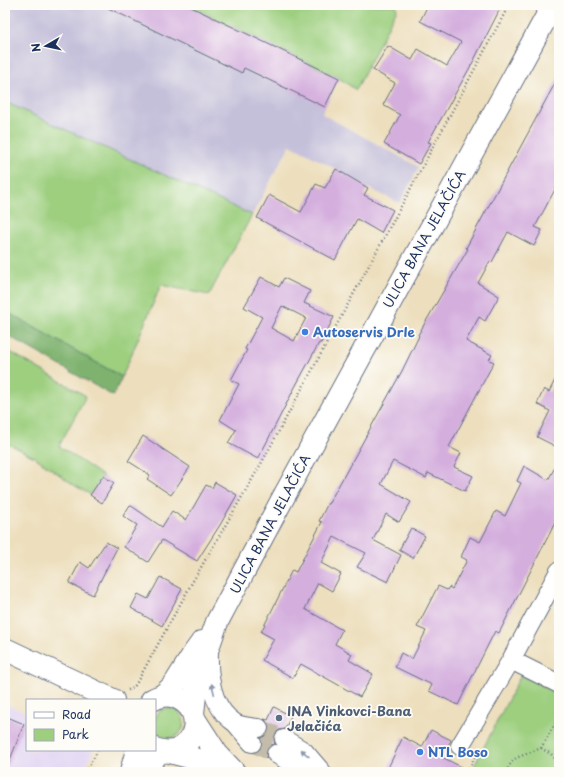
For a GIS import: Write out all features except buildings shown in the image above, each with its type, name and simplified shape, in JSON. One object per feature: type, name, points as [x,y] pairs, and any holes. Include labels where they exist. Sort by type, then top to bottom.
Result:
[{"type":"main road","name":"ULICA BANA JELAČIĆA","points":[[157,698],[174,685],[194,653],[217,622],[553,5]]},
{"type":"main road","name":"ULICA BANA JELAČIĆA","points":[[143,772],[153,759],[162,751],[179,749],[192,738],[195,729],[194,716],[197,679],[217,622]]},
{"type":"main road","points":[[5,649],[118,694]]},
{"type":"main road","name":"ULICA BANA JELAČIĆA","points":[[157,698],[171,696],[180,699],[188,704],[194,716]]},
{"type":"main road","points":[[194,716],[218,754],[234,772]]},
{"type":"main road","points":[[131,772],[137,751]]},
{"type":"main road","points":[[162,751],[206,762],[228,772]]},
{"type":"street","points":[[460,746],[511,660],[559,571]]},
{"type":"street","points":[[210,644],[209,666],[215,699],[222,710],[236,724],[256,735]]},
{"type":"street","points":[[511,660],[559,684]]},
{"type":"street","points":[[194,716],[222,710]]},
{"type":"street","points":[[306,772],[280,747],[304,751],[322,772]]},
{"type":"path","points":[[118,694],[133,688],[136,684],[193,581],[261,464],[509,5]]},
{"type":"path","points":[[506,772],[516,758],[541,748],[559,717]]},
{"type":"path","points":[[541,748],[551,754],[559,763]]},
{"type":"path","points":[[86,772],[97,751]]},
{"type":"shaded area","points":[[5,5],[187,5],[339,78],[322,114],[419,167],[400,203],[368,188],[290,145],[252,215],[5,102]]},
{"type":"shaded area","points":[[5,704],[26,713],[26,751],[93,751],[82,772],[5,772]]},
{"type":"green space","points":[[187,5],[396,5],[397,9],[356,90],[339,78]]},
{"type":"green space","points":[[5,102],[252,215],[209,295],[161,285],[122,377],[5,311]]},
{"type":"green space","points":[[5,311],[122,377],[113,396],[5,334]]},
{"type":"green space","points":[[5,349],[86,396],[59,446],[103,476],[91,495],[36,458],[5,442]]},
{"type":"green space","points":[[521,675],[559,694],[559,772],[471,772]]},
{"type":"green space","points":[[163,709],[175,709],[180,712],[183,717],[183,729],[180,734],[175,737],[163,737],[156,731],[156,715]]},
{"type":"tunnel","points":[[259,728],[284,739]]},
{"type":"tunnel","points":[[252,743],[276,754]]},
{"type":"place","name":"Autoservis Drle","points":[[305,332]]},
{"type":"place","name":"INA Vinkovci-Bana Jelačića","points":[[279,718]]},
{"type":"place","name":"NTL Boso","points":[[420,752]]}]
